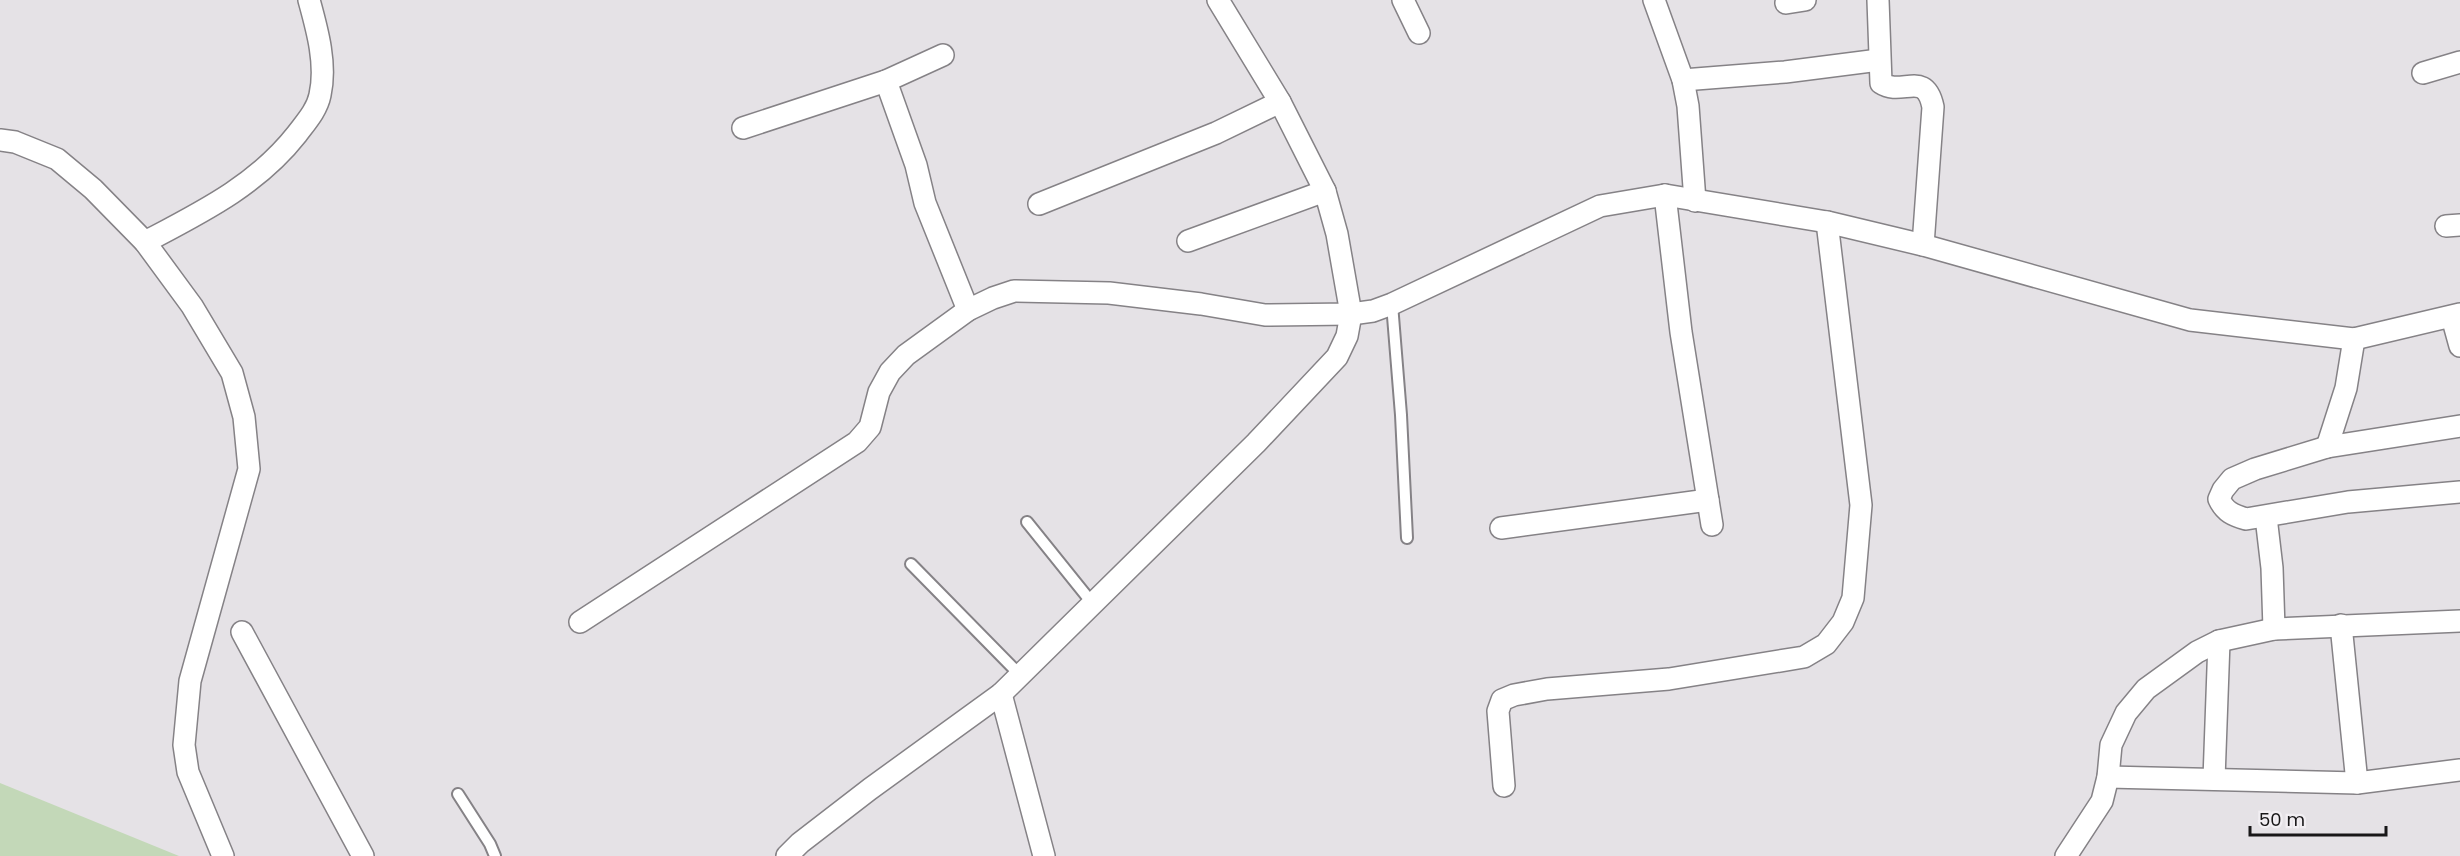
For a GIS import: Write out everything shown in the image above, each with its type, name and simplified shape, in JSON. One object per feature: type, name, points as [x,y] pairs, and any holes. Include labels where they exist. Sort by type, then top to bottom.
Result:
[{"type":"street","points":[[145,242],[219,204],[243,188],[274,160],[310,116],[320,97],[323,76],[316,26],[309,0]]},
{"type":"street","points":[[787,856],[800,843],[861,796],[1001,694],[1256,443],[1337,357],[1347,336],[1350,314],[1337,234],[1325,191],[1280,102],[1218,0]]},
{"type":"street","points":[[1403,0],[1419,33]]},
{"type":"street","points":[[1654,0],[1683,80],[1688,106],[1695,201]]},
{"type":"street","points":[[1878,0],[1881,83],[1888,88],[1917,86],[1925,89],[1932,107],[1923,245]]},
{"type":"street","points":[[743,128],[886,81],[943,55]]},
{"type":"street","points":[[1683,80],[1785,72],[1879,60]]},
{"type":"street","points":[[2423,73],[2459,67]]},
{"type":"street","points":[[886,81],[916,165],[925,203],[968,310]]},
{"type":"street","points":[[1039,204],[1216,132],[1280,102]]},
{"type":"street","points":[[0,140],[15,142],[57,159],[93,189],[145,242],[192,306],[232,373],[244,417],[249,469],[190,681],[184,745],[188,772],[223,856]]},
{"type":"street","points":[[1188,241],[1325,191]]},
{"type":"street","points":[[1665,195],[1681,332],[1712,525]]},
{"type":"street","points":[[580,622],[857,442],[870,427],[879,392],[890,372],[906,355],[968,310],[993,298],[1014,291],[1109,293],[1200,304],[1265,315],[1350,314],[1392,304],[1600,206],[1665,195],[1827,222],[1923,245],[2190,320],[2354,339],[2456,315],[2460,346]]},
{"type":"street","points":[[1504,786],[1498,711],[1503,700],[1514,695],[1547,688],[1669,679],[1804,657],[1826,644],[1843,622],[1853,598],[1861,505],[1827,222]]},
{"type":"street","points":[[2327,447],[2346,388],[2354,339]]},
{"type":"street","points":[[2460,426],[2327,447],[2255,469],[2232,479],[2219,499],[2224,508],[2234,516],[2246,519],[2348,502],[2460,492]]},
{"type":"street","points":[[1501,528],[1708,500]]},
{"type":"street","points":[[2266,517],[2272,568],[2274,630]]},
{"type":"street","points":[[2066,856],[2102,801],[2108,777],[2111,745],[2126,713],[2146,689],[2197,652],[2219,641],[2274,630],[2460,621]]},
{"type":"street","points":[[2341,625],[2357,783]]},
{"type":"street","points":[[242,632],[363,856]]},
{"type":"street","points":[[2214,779],[2219,641]]},
{"type":"street","points":[[1001,694],[1044,856]]},
{"type":"street","points":[[2108,777],[2357,783],[2460,770]]},
{"type":"lane","points":[[1392,304],[1401,415],[1407,538]]},
{"type":"lane","points":[[1027,522],[1093,604]]},
{"type":"lane","points":[[911,564],[1020,675]]},
{"type":"lane","points":[[458,794],[490,844],[495,856]]},
{"type":"green space","points":[[0,783],[179,856],[0,856]]}]
